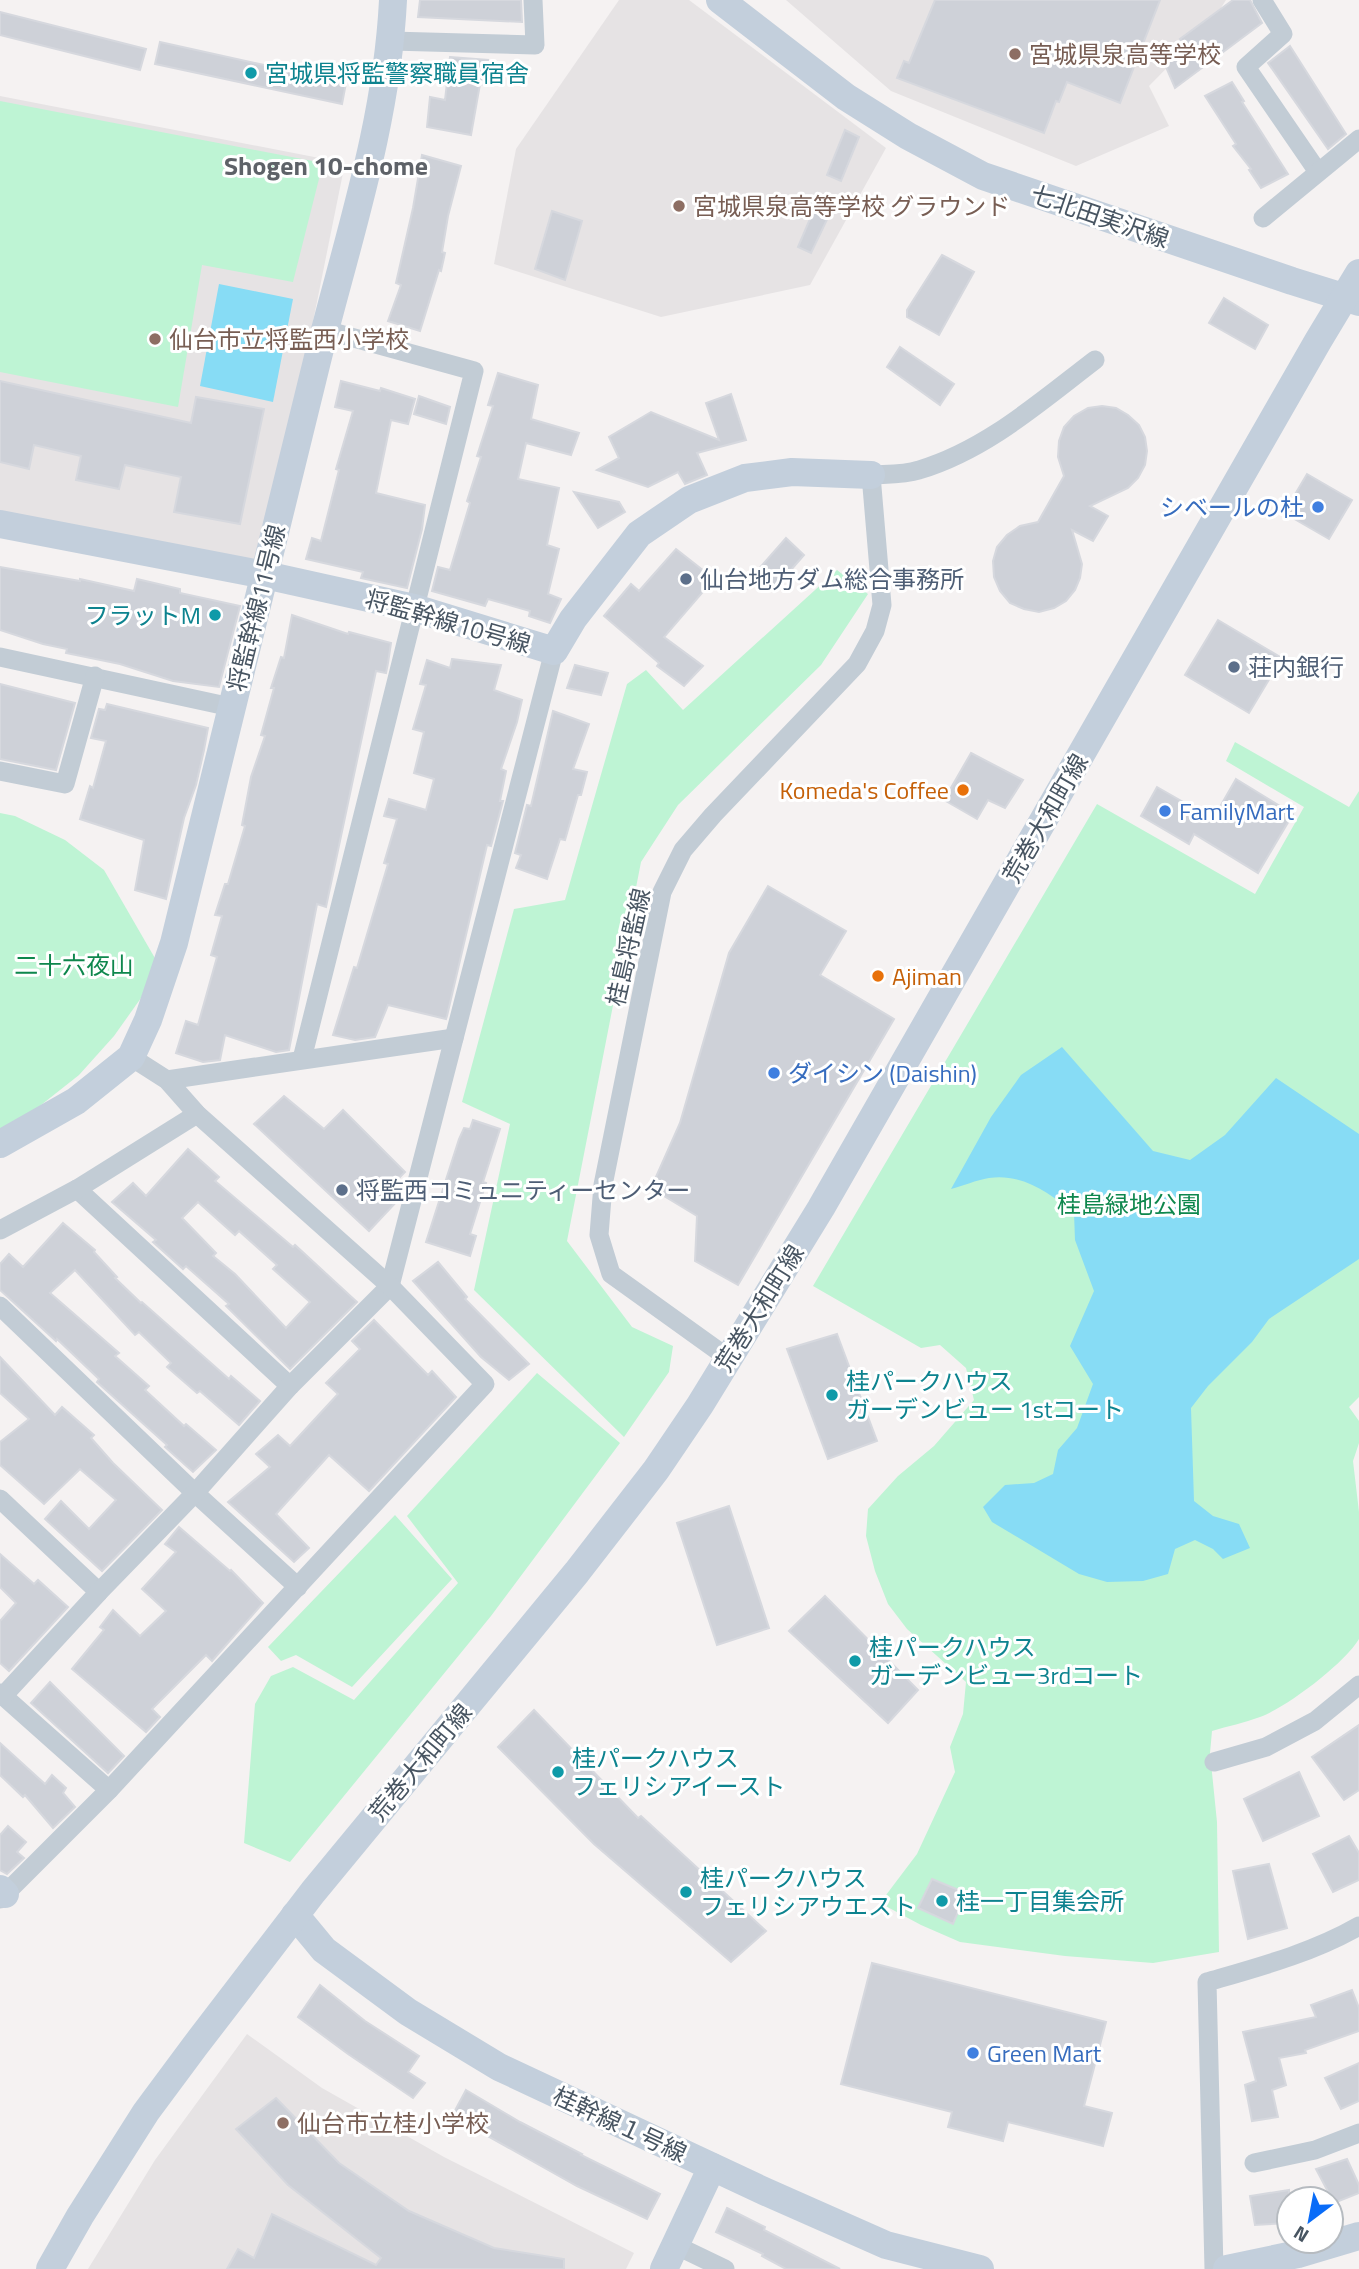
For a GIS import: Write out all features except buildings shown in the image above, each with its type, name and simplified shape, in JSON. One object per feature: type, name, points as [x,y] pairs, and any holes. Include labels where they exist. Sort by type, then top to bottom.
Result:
[{"type":"street","name":"将監幹線11号線","points":[[0,1144],[76,1101],[131,1057],[148,1020],[174,943],[325,330],[362,197],[391,41],[393,0]]},
{"type":"street","points":[[391,41],[535,45],[533,0]]},
{"type":"street","name":"七北田実沢線","points":[[720,0],[846,97],[908,136],[982,176],[1292,281],[1354,291]]},
{"type":"street","points":[[1262,0],[1283,34],[1246,66],[1318,172]]},
{"type":"street","points":[[1263,218],[1359,139]]},
{"type":"street","name":"荒巻大和町線","points":[[50,2269],[146,2112],[295,1915],[656,1471],[821,1208],[1354,291]]},
{"type":"street","points":[[302,1059],[474,371],[325,330]]},
{"type":"street","points":[[871,475],[916,471],[960,455],[1016,421],[1095,360]]},
{"type":"street","name":"将監幹線10号線","points":[[0,524],[265,575],[414,608],[554,651],[573,619],[639,534],[689,500],[745,478],[792,472],[871,475]]},
{"type":"street","name":"桂島将監線","points":[[728,1357],[611,1274],[599,1235],[603,1185],[662,892],[683,850],[857,664],[875,631],[881,606],[871,475]]},
{"type":"street","points":[[109,1790],[2,1695],[195,1493],[290,1385],[390,1286],[554,651]]},
{"type":"street","points":[[0,657],[231,707]]},
{"type":"street","points":[[0,771],[65,784],[94,677]]},
{"type":"street","points":[[167,1080],[454,1038]]},
{"type":"street","points":[[2,1894],[109,1790],[485,1384],[390,1286],[197,1114],[167,1080],[131,1057]]},
{"type":"street","points":[[0,1230],[76,1189],[197,1114]]},
{"type":"street","points":[[76,1189],[290,1385]]},
{"type":"street","points":[[0,1306],[195,1493],[299,1587]]},
{"type":"street","points":[[0,1499],[99,1592]]},
{"type":"street","points":[[1214,1762],[1266,1747],[1315,1721],[1359,1685]]},
{"type":"street","name":"桂幹線１号線","points":[[295,1915],[324,1950],[408,2012],[499,2067],[887,2245],[980,2269]]},
{"type":"street","points":[[1214,2269],[1207,1982],[1273,1964],[1359,1926]]},
{"type":"street","points":[[1254,2163],[1315,2150],[1359,2133]]},
{"type":"street","points":[[712,2167],[670,2257],[724,2269]]},
{"type":"street","points":[[1227,2269],[1298,2254],[1359,2236]]},
{"type":"shaded area","name":"宮城県泉高等学校 グラウンド","points":[[619,0],[689,0],[886,148],[810,285],[661,317],[494,264],[516,149]]},
{"type":"shaded area","name":"宮城県泉高等学校","points":[[786,0],[1226,0],[1212,22],[1149,86],[1169,126],[1076,166],[891,91]]},
{"type":"shaded area","name":"仙台市立将監西小学校","points":[[0,96],[345,163],[263,569],[0,515]]},
{"type":"shaded area","name":"仙台市立桂小学校","points":[[247,2034],[322,2088],[444,2157],[634,2253],[626,2269],[88,2269],[155,2160]]},
{"type":"green space","points":[[0,101],[323,163],[293,282],[202,265],[178,407],[0,372]]},
{"type":"green space","points":[[837,570],[868,594],[821,665],[678,805],[641,862],[567,1241],[632,1327],[673,1346],[669,1372],[624,1437],[474,1290],[510,1124],[462,1102],[514,909],[565,900],[627,684],[646,670],[683,710]]},
{"type":"green space","name":"桂島緑地公園","points":[[1235,742],[1349,807],[1359,791],[1359,1397],[1349,1407],[1359,1421],[1359,1443],[1353,1461],[1359,1512],[1359,1639],[1328,1672],[1285,1704],[1260,1717],[1212,1731],[1210,1753],[1217,1822],[1219,1952],[1153,1963],[1065,1956],[960,1942],[880,1903],[917,1854],[955,1772],[950,1747],[963,1714],[966,1682],[907,1629],[888,1604],[875,1571],[866,1536],[868,1509],[898,1476],[934,1446],[974,1400],[966,1368],[940,1345],[921,1348],[813,1286],[1097,804],[1255,894],[1304,807],[1226,761]]},
{"type":"green space","name":"二十六夜山","points":[[0,813],[15,816],[65,840],[104,870],[156,960],[141,998],[114,1036],[79,1075],[17,1124],[0,1134]]},
{"type":"green space","points":[[537,1373],[620,1443],[491,1616],[290,1862],[244,1843],[255,1704],[271,1676],[293,1667],[354,1700],[458,1583],[407,1516]]},
{"type":"green space","points":[[395,1515],[452,1579],[352,1687],[296,1655],[281,1661],[268,1647]]},
{"type":"water","points":[[219,284],[293,299],[273,402],[200,386]]},
{"type":"water","points":[[1062,1047],[1153,1151],[1190,1160],[1225,1135],[1276,1078],[1359,1134],[1359,1259],[1269,1319],[1252,1342],[1208,1386],[1191,1408],[1194,1501],[1213,1516],[1239,1524],[1250,1548],[1223,1559],[1213,1549],[1195,1540],[1175,1549],[1168,1574],[1143,1581],[1107,1582],[1079,1574],[992,1522],[983,1507],[1005,1485],[1034,1483],[1053,1474],[1058,1450],[1077,1428],[1093,1384],[1070,1346],[1094,1291],[1075,1240],[1074,1213],[1035,1186],[1013,1179],[989,1178],[951,1189],[991,1117],[1021,1075]]},
{"type":"place","name":"宮城県泉高等学校","points":[[1015,54]]},
{"type":"place","name":"宮城県将監警察職員宿舎","points":[[251,73]]},
{"type":"place","name":"宮城県泉高等学校 グラウンド","points":[[679,206]]},
{"type":"place","name":"仙台市立将監西小学校","points":[[155,339]]},
{"type":"place","name":"シベールの杜","points":[[1318,507]]},
{"type":"place","name":"仙台地方ダム総合事務所","points":[[686,579]]},
{"type":"place","name":"フラットM","points":[[215,615]]},
{"type":"place","name":"荘内銀行","points":[[1234,667]]},
{"type":"place","name":"Komeda's Coffee","points":[[963,790]]},
{"type":"place","name":"FamilyMart","points":[[1165,811]]},
{"type":"place","name":"Ajiman","points":[[878,976]]},
{"type":"place","name":"ダイシン (Daishin)","points":[[774,1073]]},
{"type":"place","name":"将監西コミュニティーセンター","points":[[342,1190]]},
{"type":"place","name":"桂パークハウス ガーデンビュー 1stコート","points":[[832,1395]]},
{"type":"place","name":"桂パークハウス ガーデンビュー3rdコート","points":[[855,1661]]},
{"type":"place","name":"桂パークハウス フェリシアイースト","points":[[558,1772]]},
{"type":"place","name":"桂パークハウス フェリシアウエスト","points":[[686,1892]]},
{"type":"place","name":"桂一丁目集会所","points":[[942,1901]]},
{"type":"place","name":"Green Mart","points":[[973,2053]]},
{"type":"place","name":"仙台市立桂小学校","points":[[283,2123]]},
{"type":"district","name":"Shogen 10-chome","points":[[326,165]]}]
